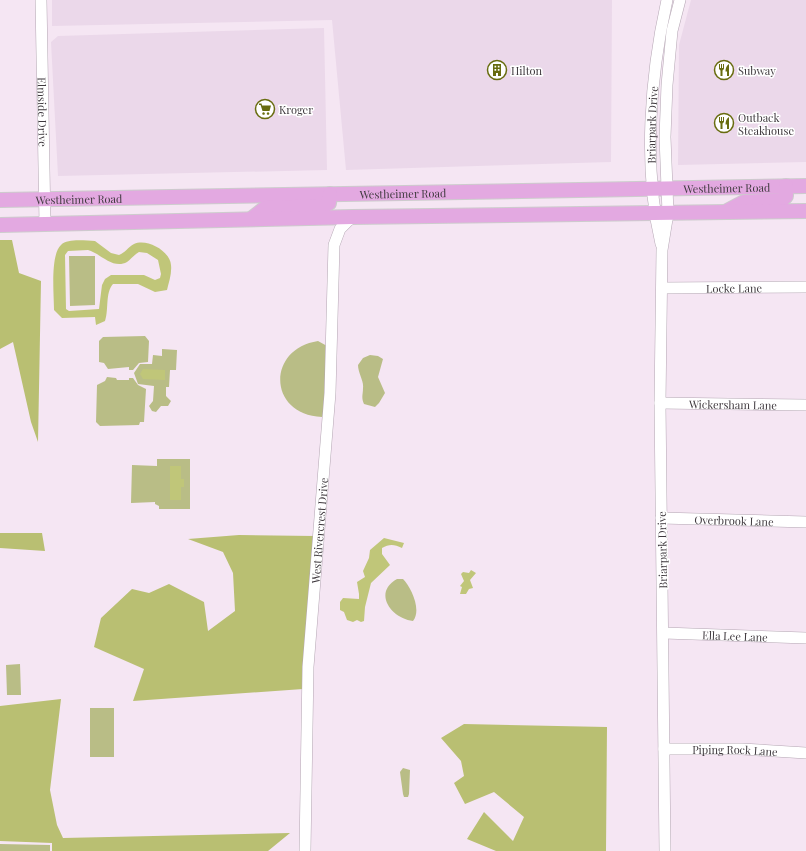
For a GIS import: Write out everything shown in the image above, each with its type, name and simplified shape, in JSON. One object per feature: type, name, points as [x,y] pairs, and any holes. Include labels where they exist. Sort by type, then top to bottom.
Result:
[{"type":"main road","points":[[725,213],[744,202],[782,200],[786,196],[786,186]]},
{"type":"main road","name":"Westheimer Road","points":[[0,200],[806,186]]},
{"type":"main road","points":[[251,218],[265,208],[324,206],[329,203],[330,194]]},
{"type":"main road","name":"Westheimer Road","points":[[0,225],[251,218],[806,211]]},
{"type":"street","name":"Elmside Drive","points":[[41,0],[45,224]]},
{"type":"street","name":"Briarpark Drive","points":[[662,250],[654,213],[652,188],[652,93],[660,29],[667,0]]},
{"type":"street","name":"Briarpark Drive","points":[[665,851],[664,633],[660,403],[662,250],[668,213],[665,137],[667,85],[672,31],[680,0]]},
{"type":"street","points":[[660,29],[672,31]]},
{"type":"street","name":"West Rivercrest Drive","points":[[305,851],[308,668],[330,393],[332,291],[335,241],[340,229],[352,217]]},
{"type":"street","name":"Locke Lane","points":[[662,288],[806,287]]},
{"type":"street","name":"Wickersham Lane","points":[[660,403],[806,405]]},
{"type":"street","name":"Overbrook Lane","points":[[661,518],[806,522]]},
{"type":"street","name":"Ella Lee Lane","points":[[664,633],[806,638]]},
{"type":"street","name":"Piping Rock Lane","points":[[664,749],[742,749],[806,752]]},
{"type":"shaded area","points":[[52,0],[612,0],[611,162],[346,170],[332,20],[52,26]]},
{"type":"shaded area","points":[[691,0],[806,0],[806,162],[678,165],[679,45]]},
{"type":"shaded area","points":[[324,28],[327,170],[58,176],[51,42],[58,36]]},
{"type":"shaded area","points":[[0,240],[12,240],[19,273],[41,281],[38,442],[31,422],[13,342],[0,349]]},
{"type":"shaded area","points":[[68,241],[95,241],[111,253],[119,255],[134,244],[145,243],[157,247],[167,255],[170,260],[171,274],[167,290],[155,292],[138,284],[113,284],[109,292],[105,321],[96,325],[95,317],[62,318],[54,310],[53,276],[55,257],[58,250],[61,245]],"holes":[[[88,250],[112,263],[117,264],[127,262],[139,252],[147,253],[158,260],[161,274],[160,278],[155,280],[144,275],[111,275],[105,279],[102,285],[99,309],[69,311],[66,309],[65,255],[68,251]]]},
{"type":"shaded area","points":[[69,256],[95,256],[95,305],[70,306]]},
{"type":"shaded area","points":[[145,336],[149,341],[148,362],[139,363],[133,370],[129,370],[129,367],[108,369],[104,363],[99,362],[99,341],[103,337]]},
{"type":"shaded area","points":[[318,341],[327,346],[324,413],[322,417],[304,413],[291,405],[283,394],[280,381],[282,368],[289,356],[301,346]]},
{"type":"shaded area","points":[[162,349],[177,350],[176,370],[170,370],[169,387],[166,387],[166,396],[171,401],[168,406],[161,406],[156,412],[152,411],[149,406],[153,401],[154,386],[138,384],[134,373],[140,364],[152,364],[153,355],[162,356]]},
{"type":"shaded area","points":[[370,355],[378,356],[383,359],[378,377],[385,393],[375,407],[364,404],[362,398],[363,383],[358,368],[358,365],[363,358]]},
{"type":"shaded area","points":[[143,369],[165,370],[165,380],[143,379],[140,374]]},
{"type":"shaded area","points":[[107,377],[116,378],[117,380],[129,380],[129,378],[133,378],[138,385],[146,389],[144,422],[140,422],[139,425],[100,426],[96,422],[97,385],[105,381]]},
{"type":"shaded area","points":[[157,459],[190,459],[190,509],[159,509],[159,506],[155,504],[155,502],[131,503],[132,465],[157,466]]},
{"type":"shaded area","points":[[170,466],[181,466],[181,479],[184,479],[184,487],[181,487],[181,500],[170,500]]},
{"type":"shaded area","points":[[0,533],[42,533],[45,551],[0,548]]},
{"type":"shaded area","points":[[239,535],[314,536],[303,689],[133,701],[144,669],[94,647],[101,618],[132,589],[149,593],[169,584],[204,602],[208,631],[235,611],[233,573],[223,552],[188,539]]},
{"type":"shaded area","points":[[384,538],[404,543],[402,548],[392,545],[382,548],[382,554],[390,565],[371,583],[365,607],[364,621],[361,622],[357,620],[353,622],[347,620],[344,612],[340,610],[340,602],[343,598],[359,599],[357,582],[365,577],[363,571],[369,558],[370,550]]},
{"type":"shaded area","points":[[471,570],[476,573],[470,580],[473,588],[469,589],[466,594],[460,594],[462,587],[460,586],[464,581],[461,574],[463,572],[469,573]]},
{"type":"shaded area","points":[[397,579],[403,579],[412,593],[416,605],[413,621],[398,616],[392,611],[388,604],[386,591]]},
{"type":"shaded area","points":[[20,664],[21,695],[7,695],[6,665]]},
{"type":"shaded area","points":[[61,699],[50,790],[57,825],[63,838],[290,833],[268,851],[52,851],[52,843],[0,841],[0,706]]},
{"type":"shaded area","points":[[90,708],[114,708],[114,757],[90,757]]},
{"type":"shaded area","points":[[464,724],[607,727],[606,851],[496,851],[467,839],[484,812],[513,841],[524,817],[494,792],[465,804],[454,783],[464,776],[461,761],[441,738]]},
{"type":"shaded area","points":[[403,768],[410,770],[408,797],[404,797],[403,794],[400,772]]},
{"type":"shaded area","points":[[0,844],[50,845],[50,851],[0,851]]},
{"type":"place","name":"Hilton","points":[[497,70]]},
{"type":"place","name":"Subway","points":[[724,70]]},
{"type":"place","name":"Kroger","points":[[265,109]]},
{"type":"place","name":"Outback Steakhouse","points":[[724,123]]}]
